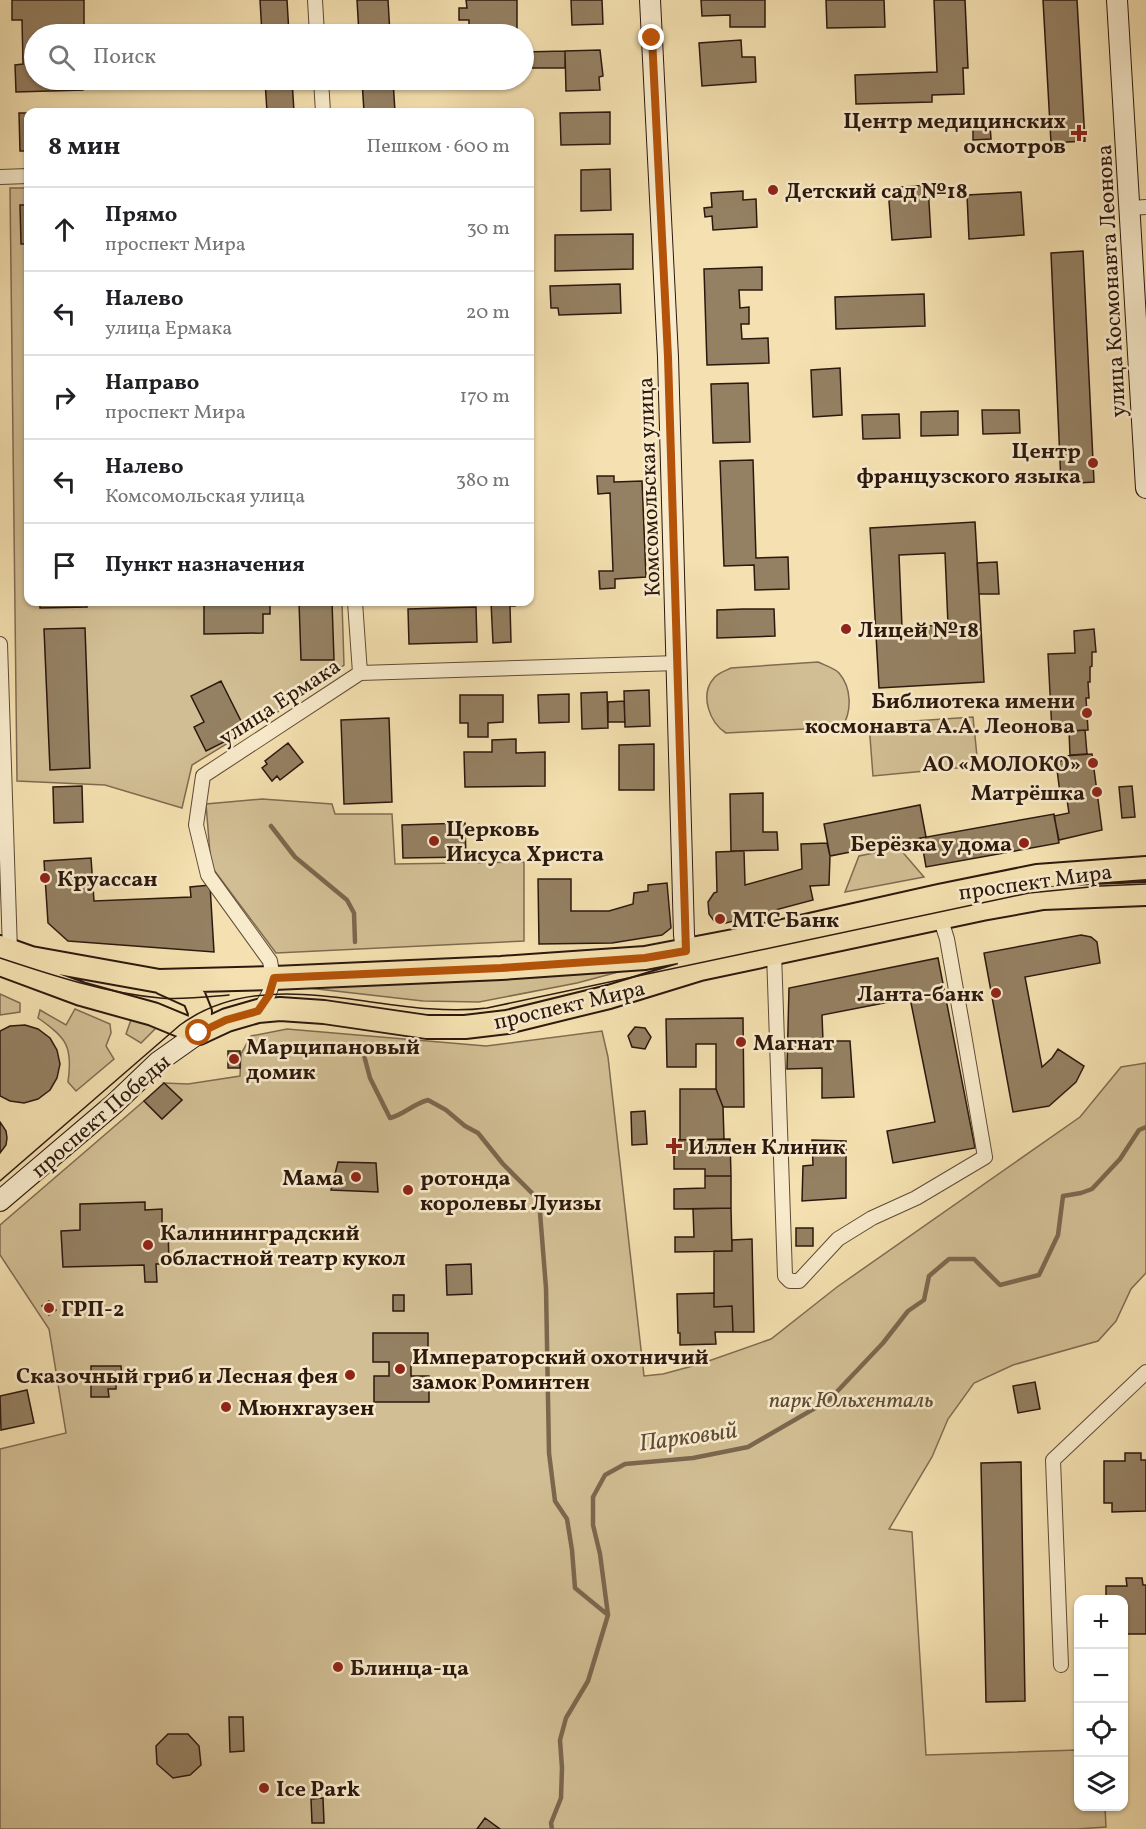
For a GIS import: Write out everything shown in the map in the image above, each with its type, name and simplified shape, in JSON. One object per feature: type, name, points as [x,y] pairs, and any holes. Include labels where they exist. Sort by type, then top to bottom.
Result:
[{"type":"main road","name":"Комсомольская улица","points":[[650,0],[667,345],[687,962]]},
{"type":"main road","name":"улица Космонавта Леонова","points":[[1117,0],[1138,208],[1146,488]]},
{"type":"main road","name":"проспект Мира","points":[[199,1033],[226,1020],[258,1011],[299,1009],[427,1027],[465,1027],[507,1022],[609,998],[687,962],[939,896],[1037,876],[1146,868]]},
{"type":"main road","name":"проспект Мира","points":[[3,954],[159,981],[513,967],[645,958],[687,962],[774,953],[940,917],[1043,898],[1146,894]]},
{"type":"main road","points":[[3,954],[81,994],[153,1014],[199,1033],[200,1012],[194,998],[159,981]]},
{"type":"main road","name":"проспект Победы","points":[[0,1202],[114,1104],[158,1062],[199,1033]]},
{"type":"street","points":[[315,0],[316,24]]},
{"type":"street","points":[[322,90],[323,108]]},
{"type":"street","points":[[0,177],[24,176]]},
{"type":"street","points":[[356,606],[360,673]]},
{"type":"street","points":[[0,644],[3,954]]},
{"type":"street","name":"улица Ермака","points":[[274,978],[270,961],[262,947],[208,875],[196,825],[203,776],[360,673],[678,663]]},
{"type":"street","points":[[774,953],[785,1276],[790,1281],[800,1281],[838,1239],[872,1218],[916,1198],[985,1157],[947,939],[940,917]]},
{"type":"street","points":[[258,1011],[269,995],[274,978]]},
{"type":"street","points":[[1061,1665],[1053,1460],[1146,1372]]},
{"type":"green space","points":[[10,188],[24,188],[24,606],[342,606],[344,665],[269,718],[192,765],[182,808],[105,785],[17,781]]},
{"type":"green space","points":[[818,662],[837,671],[846,686],[849,707],[842,727],[726,733],[711,716],[707,692],[714,678],[722,672],[731,668]]},
{"type":"green space","points":[[973,717],[978,766],[873,776],[869,724]]},
{"type":"green space","points":[[262,799],[332,804],[335,814],[392,814],[395,864],[524,862],[524,941],[276,953],[211,866],[206,804]]},
{"type":"green space","points":[[899,848],[924,877],[845,892],[859,856]]},
{"type":"green space","points":[[637,967],[577,983],[479,1002],[423,1001],[309,988],[309,981]]},
{"type":"green space","points":[[0,994],[20,1003],[20,1012],[0,1015]]},
{"type":"green space","points":[[75,1009],[110,1024],[111,1033],[106,1046],[114,1059],[76,1091],[68,1082],[70,1060],[66,1044],[56,1032],[38,1018],[40,1010],[66,1025]]},
{"type":"green space","points":[[132,1017],[157,1027],[141,1043],[126,1034]]},
{"type":"green space","name":"парк Юльхенталь","points":[[287,1029],[486,1046],[602,1031],[608,1057],[644,1376],[663,1374],[700,1364],[771,1339],[837,1287],[1080,1117],[1121,1067],[1146,1063],[1146,1273],[1131,1289],[1116,1321],[1098,1341],[1013,1365],[974,1383],[948,1419],[932,1457],[889,1529],[912,1532],[926,1755],[1074,1750],[1074,1811],[1105,1811],[1106,1827],[1077,1829],[0,1829],[0,1449],[66,1433],[49,1329],[0,1255],[0,1225],[144,1101],[162,1119],[182,1100],[164,1083],[188,1084],[240,1076],[241,1054],[251,1036]]},
{"type":"building","points":[[12,0],[84,0],[84,24],[24,24],[24,90],[83,90],[16,92],[15,65],[23,64],[22,20],[12,20]]},
{"type":"building","points":[[260,0],[287,0],[288,24],[261,24]]},
{"type":"building","points":[[357,0],[388,0],[389,24],[358,24]]},
{"type":"building","points":[[466,0],[517,0],[517,24],[469,24],[469,20],[459,20],[459,8],[467,8]]},
{"type":"building","points":[[571,0],[602,0],[603,24],[572,25]]},
{"type":"building","points":[[701,0],[765,0],[765,27],[730,27],[730,15],[702,16]]},
{"type":"building","points":[[826,0],[884,0],[885,27],[827,28]]},
{"type":"building","points":[[934,0],[965,0],[968,68],[963,68],[964,94],[932,95],[932,102],[856,104],[855,75],[937,72]]},
{"type":"building","points":[[1043,0],[1077,0],[1085,141],[1051,143]]},
{"type":"building","points":[[741,40],[742,57],[755,57],[756,82],[702,86],[699,43]]},
{"type":"building","points":[[600,50],[603,76],[599,77],[600,90],[566,91],[565,51]]},
{"type":"building","points":[[565,51],[565,68],[534,68],[534,52]]},
{"type":"building","points":[[266,90],[293,90],[294,108],[267,108]]},
{"type":"building","points":[[363,90],[394,90],[395,108],[364,108]]},
{"type":"building","points":[[610,112],[610,144],[561,145],[560,113]]},
{"type":"building","points":[[19,113],[24,113],[24,151],[20,151]]},
{"type":"building","points":[[973,125],[990,125],[991,139],[973,140]]},
{"type":"building","points":[[610,169],[611,210],[581,211],[581,170]]},
{"type":"building","points":[[928,185],[931,237],[892,240],[888,188]]},
{"type":"building","points":[[743,191],[743,200],[756,199],[757,227],[713,230],[712,216],[705,217],[704,208],[712,207],[711,193]]},
{"type":"building","points":[[1021,192],[1024,235],[969,239],[967,195]]},
{"type":"building","points":[[20,205],[24,205],[24,244],[21,244]]},
{"type":"building","points":[[633,234],[633,269],[555,271],[555,235]]},
{"type":"building","points":[[1083,251],[1094,482],[1061,484],[1051,253]]},
{"type":"building","points":[[762,267],[762,290],[739,290],[740,308],[749,307],[749,324],[741,324],[742,339],[768,338],[769,363],[707,365],[704,269]]},
{"type":"building","points":[[620,284],[621,313],[559,315],[558,308],[551,308],[550,286]]},
{"type":"building","points":[[924,294],[925,326],[836,329],[835,297]]},
{"type":"building","points":[[840,368],[842,415],[813,417],[811,370]]},
{"type":"building","points":[[748,383],[750,442],[713,443],[711,384]]},
{"type":"building","points":[[982,410],[1019,410],[1020,433],[983,434]]},
{"type":"building","points":[[958,411],[958,435],[921,436],[921,412]]},
{"type":"building","points":[[899,414],[900,438],[863,439],[862,415]]},
{"type":"building","points":[[753,460],[756,558],[788,557],[789,589],[755,590],[754,565],[724,566],[720,461]]},
{"type":"building","points":[[597,476],[614,476],[614,482],[642,481],[646,577],[615,579],[615,588],[600,589],[599,571],[613,571],[610,493],[598,494]]},
{"type":"building","points":[[975,522],[984,682],[879,688],[870,528]],"holes":[[[945,553],[948,625],[902,627],[899,555]]]},
{"type":"building","points":[[997,562],[999,594],[979,594],[977,563]]},
{"type":"building","points":[[40,606],[87,607],[40,608]]},
{"type":"building","points":[[204,606],[270,606],[270,614],[263,614],[263,633],[204,634]]},
{"type":"building","points":[[299,606],[332,606],[334,660],[301,660]]},
{"type":"building","points":[[491,606],[510,606],[511,642],[493,643]]},
{"type":"building","points":[[476,607],[477,642],[409,644],[408,609]]},
{"type":"building","points":[[774,609],[775,636],[717,638],[717,610]]},
{"type":"building","points":[[85,628],[90,768],[50,770],[44,629]]},
{"type":"building","points":[[1094,629],[1096,652],[1092,652],[1090,682],[1088,682],[1089,698],[1086,698],[1088,730],[1052,732],[1048,654],[1075,653],[1074,631]]},
{"type":"building","points":[[221,681],[246,731],[206,751],[194,727],[204,722],[191,696]]},
{"type":"building","points":[[649,690],[650,726],[625,727],[624,691]]},
{"type":"building","points":[[607,692],[608,728],[582,729],[581,693]]},
{"type":"building","points":[[569,694],[569,722],[539,723],[538,695]]},
{"type":"building","points":[[460,695],[503,695],[503,722],[488,723],[488,737],[468,737],[468,723],[460,723]]},
{"type":"building","points":[[624,701],[625,722],[608,722],[608,702]]},
{"type":"building","points":[[389,718],[392,802],[344,804],[341,720]]},
{"type":"building","points":[[1085,730],[1087,754],[1070,755],[1069,731]]},
{"type":"building","points":[[516,739],[516,753],[545,752],[545,786],[465,787],[464,752],[492,752],[492,740]]},
{"type":"building","points":[[288,743],[303,762],[280,780],[277,776],[272,781],[262,768],[267,764],[265,761]]},
{"type":"building","points":[[654,744],[654,790],[619,790],[619,745]]},
{"type":"building","points":[[1092,754],[1102,830],[1059,840],[1054,816],[1069,813],[1067,800],[1061,801],[1056,762],[1065,760],[1064,756]]},
{"type":"building","points":[[82,786],[83,822],[54,823],[53,787]]},
{"type":"building","points":[[1132,786],[1135,817],[1122,818],[1119,787]]},
{"type":"building","points":[[763,793],[763,832],[777,832],[778,850],[731,851],[730,794]]},
{"type":"building","points":[[920,805],[926,837],[830,856],[824,824]]},
{"type":"building","points":[[1054,814],[1059,843],[926,867],[921,838]]},
{"type":"building","name":"Церковь Иисуса Христа","points":[[465,823],[466,857],[403,858],[402,825]]},
{"type":"building","points":[[827,843],[830,856],[829,885],[810,886],[813,900],[722,924],[714,921],[709,914],[708,902],[717,892],[716,852],[744,851],[745,885],[802,869],[801,844]]},
{"type":"building","points":[[91,858],[94,901],[191,897],[190,887],[210,885],[214,952],[68,941],[48,923],[44,861]]},
{"type":"building","points":[[538,879],[571,879],[571,911],[609,911],[633,904],[634,893],[648,891],[648,885],[667,883],[671,928],[662,935],[612,943],[539,944]]},
{"type":"building","points":[[1081,935],[1091,937],[1097,942],[1100,963],[1025,977],[1042,1067],[1058,1049],[1084,1066],[1076,1082],[1049,1106],[1013,1112],[984,953]]},
{"type":"building","points":[[938,958],[975,1148],[893,1163],[887,1131],[935,1122],[910,998],[822,1015],[823,1041],[850,1041],[854,1097],[822,1098],[822,1068],[787,1069],[789,988]]},
{"type":"building","points":[[743,1018],[744,1107],[723,1107],[716,1089],[716,1044],[696,1044],[696,1067],[667,1067],[666,1019]]},
{"type":"building","points":[[25,1025],[38,1029],[50,1038],[57,1050],[60,1064],[57,1078],[50,1090],[38,1099],[24,1103],[10,1101],[0,1096],[0,1031],[10,1026]]},
{"type":"building","points":[[635,1027],[645,1028],[651,1037],[645,1049],[632,1047],[628,1036]]},
{"type":"building","name":"Марципановый домик","points":[[228,1051],[240,1051],[240,1068],[228,1068]]},
{"type":"building","points":[[164,1083],[182,1100],[162,1119],[144,1101]]},
{"type":"building","points":[[680,1089],[716,1089],[723,1107],[724,1139],[680,1140]]},
{"type":"building","points":[[645,1111],[647,1144],[632,1145],[631,1112]]},
{"type":"building","points":[[0,1122],[6,1131],[7,1138],[6,1145],[0,1153]]},
{"type":"building","points":[[730,1139],[731,1176],[705,1176],[705,1169],[674,1169],[674,1140]]},
{"type":"building","points":[[812,1140],[846,1141],[846,1198],[802,1201],[803,1166],[813,1165]]},
{"type":"building","name":"Мама","points":[[338,1162],[376,1163],[378,1192],[331,1190]]},
{"type":"building","points":[[705,1176],[731,1176],[731,1208],[674,1209],[674,1189],[705,1188]]},
{"type":"building","points":[[145,1202],[145,1210],[162,1209],[162,1228],[168,1228],[169,1264],[156,1264],[157,1282],[145,1282],[144,1265],[63,1267],[61,1231],[80,1230],[80,1204]]},
{"type":"building","points":[[731,1208],[732,1251],[675,1252],[675,1237],[694,1237],[693,1209]]},
{"type":"building","points":[[796,1228],[813,1228],[813,1246],[796,1246]]},
{"type":"building","points":[[752,1239],[754,1332],[733,1332],[732,1306],[714,1307],[714,1251],[732,1251],[732,1240]]},
{"type":"building","points":[[471,1264],[472,1294],[447,1295],[446,1265]]},
{"type":"building","points":[[714,1293],[714,1307],[732,1306],[733,1332],[715,1332],[716,1344],[680,1345],[677,1294]]},
{"type":"building","points":[[393,1295],[404,1295],[404,1311],[393,1311]]},
{"type":"building","name":"ГРП-2","points":[[49,1301],[56,1310],[49,1315],[42,1306]]},
{"type":"building","name":"Императорский охотничий замок Роминтен","points":[[373,1333],[428,1333],[428,1362],[411,1362],[411,1376],[429,1376],[429,1402],[374,1402],[374,1376],[389,1376],[389,1362],[373,1362]]},
{"type":"building","points":[[91,1366],[121,1366],[122,1379],[116,1379],[116,1389],[108,1389],[109,1397],[91,1397]]},
{"type":"building","points":[[1035,1382],[1040,1409],[1018,1413],[1013,1386]]},
{"type":"building","points":[[27,1390],[34,1423],[1,1430],[0,1396]]},
{"type":"building","points":[[1125,1453],[1141,1453],[1141,1460],[1146,1460],[1146,1511],[1112,1512],[1112,1503],[1104,1503],[1104,1461],[1125,1461]]},
{"type":"building","points":[[1021,1462],[1025,1701],[986,1702],[981,1463]]},
{"type":"building","points":[[1126,1578],[1142,1578],[1143,1585],[1146,1585],[1146,1634],[1128,1634],[1128,1595],[1106,1595],[1106,1586],[1127,1586]]},
{"type":"building","points":[[229,1717],[243,1717],[244,1751],[230,1752]]},
{"type":"building","points":[[168,1734],[188,1734],[199,1746],[201,1765],[190,1775],[173,1778],[157,1764],[156,1746]]},
{"type":"building","points":[[323,1798],[324,1823],[312,1823],[311,1799]]},
{"type":"building","points":[[485,1818],[500,1829],[477,1829]]},
{"type":"waterway","points":[[271,826],[295,857],[347,900],[354,913],[355,942]]},
{"type":"waterway","points":[[361,1044],[370,1078],[390,1118],[428,1100],[478,1133],[503,1164],[539,1200],[546,1288],[549,1453],[555,1501],[567,1519],[575,1588],[608,1615]]},
{"type":"waterway","name":"Парковый","points":[[552,1829],[551,1823],[561,1798],[560,1740],[566,1718],[588,1681],[608,1615],[600,1554],[593,1525],[593,1497],[605,1475],[625,1464],[693,1458],[748,1447],[829,1400],[883,1343],[908,1311],[924,1300],[929,1276],[949,1259],[974,1259],[1000,1285],[1039,1275],[1058,1235],[1063,1196],[1092,1189],[1120,1159],[1139,1130],[1146,1127]]},
{"type":"tram line","points":[[0,1181],[180,1025],[215,1006],[252,996],[290,994],[449,1010],[487,1008],[1029,893],[1146,884]]},
{"type":"tram line","points":[[0,958],[79,982],[140,996],[177,999],[229,995]]},
{"type":"place","name":"Центр медицинских осмотров","points":[[1079,133]]},
{"type":"place","name":"Детский сад №18","points":[[773,190]]},
{"type":"place","name":"Центр французского языка","points":[[1093,463]]},
{"type":"place","name":"Лицей №18","points":[[846,629]]},
{"type":"place","name":"Библиотека имени космонавта А.А. Леонова","points":[[1087,713]]},
{"type":"place","name":"АО «МОЛОКО»","points":[[1093,763]]},
{"type":"place","name":"Матрёшка","points":[[1097,792]]},
{"type":"place","name":"Церковь Иисуса Христа","points":[[434,841]]},
{"type":"place","name":"Берёзка у дома","points":[[1024,843]]},
{"type":"place","name":"Круассан","points":[[45,878]]},
{"type":"place","name":"МТС Банк","points":[[720,919]]},
{"type":"place","name":"Ланта-банк","points":[[996,993]]},
{"type":"place","name":"Магнат","points":[[741,1042]]},
{"type":"place","name":"Марципановый домик","points":[[234,1059]]},
{"type":"place","name":"Иллен Клиник","points":[[674,1146]]},
{"type":"place","name":"Мама","points":[[356,1177]]},
{"type":"place","name":"ротонда королевы Луизы","points":[[408,1190]]},
{"type":"place","name":"Калининградский областной театр кукол","points":[[148,1245]]},
{"type":"place","name":"ГРП-2","points":[[49,1308]]},
{"type":"place","name":"Императорский охотничий замок Роминтен","points":[[400,1369]]},
{"type":"place","name":"Сказочный гриб и Лесная фея","points":[[350,1375]]},
{"type":"place","name":"Мюнхгаузен","points":[[226,1407]]},
{"type":"place","name":"Блинца-ца","points":[[338,1667]]},
{"type":"place","name":"Ice Park","points":[[264,1788]]},
{"type":"route","points":[[199,1033],[226,1020],[258,1011],[269,995],[274,978],[501,968],[645,958],[686,951],[668,357],[652,38]]}]
